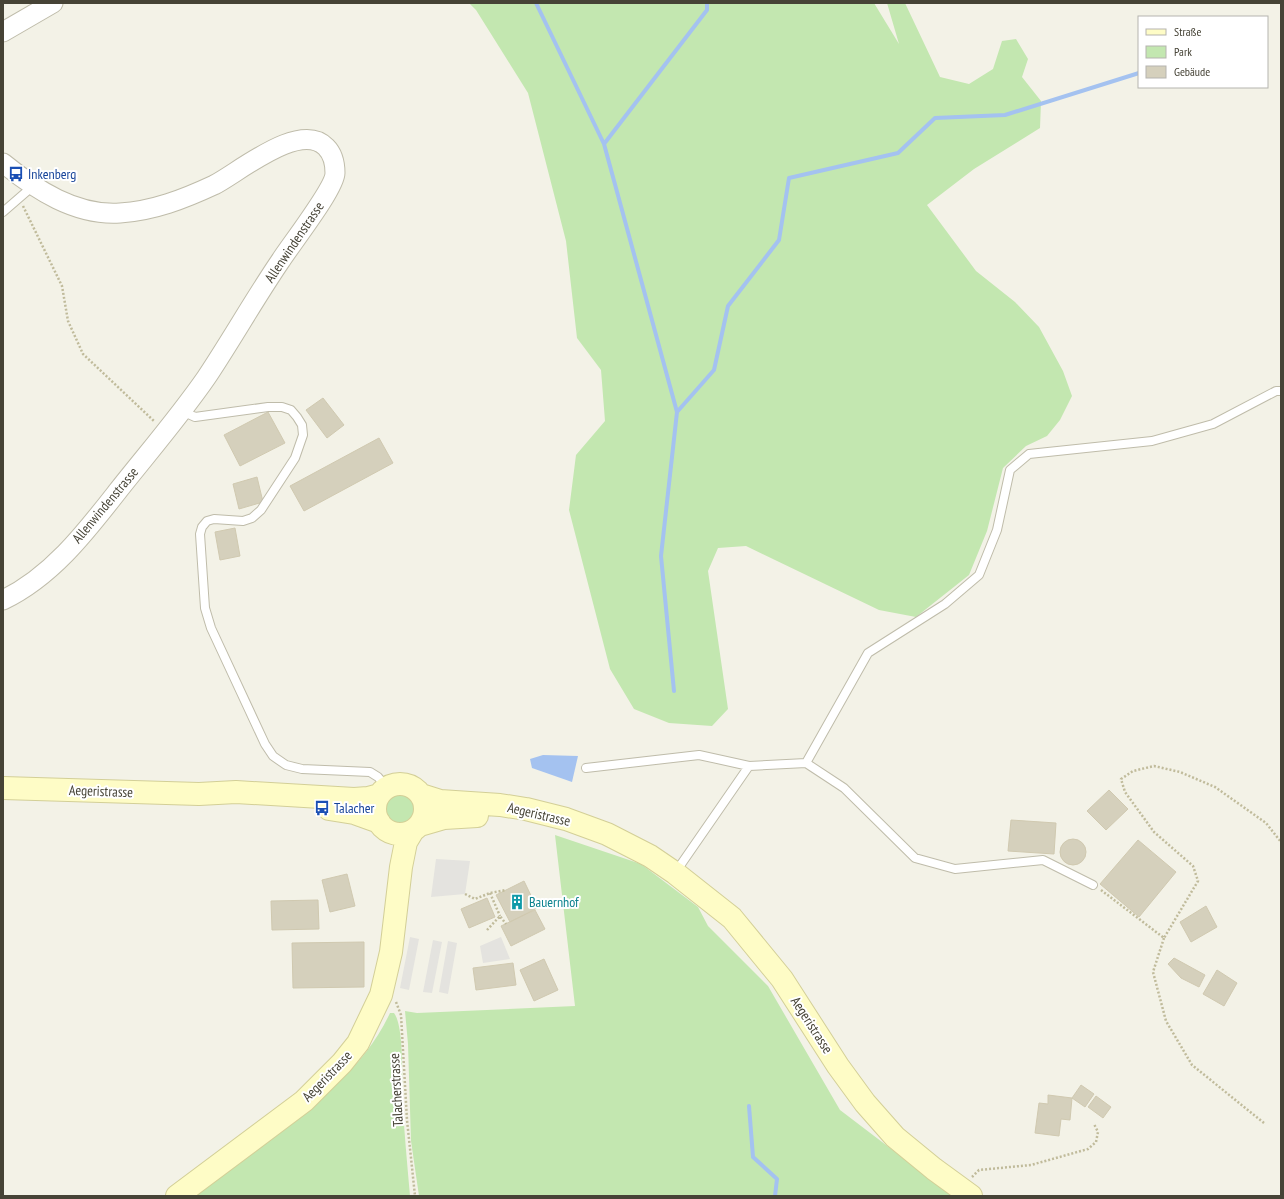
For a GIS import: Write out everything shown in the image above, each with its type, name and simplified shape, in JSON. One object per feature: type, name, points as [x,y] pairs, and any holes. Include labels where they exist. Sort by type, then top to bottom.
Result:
[{"type":"main road","name":"Aegeristrasse","points":[[3,788],[199,794],[236,792],[354,799],[368,798],[383,788],[402,784],[410,785],[416,789],[419,788],[440,801],[500,805],[526,809],[551,815],[607,834],[650,856],[675,873],[732,918],[782,979],[838,1066],[865,1103],[890,1131],[934,1169],[967,1193]]},
{"type":"main road","name":"Aegeristrasse","points":[[383,788],[375,808],[376,815],[382,826],[391,851],[396,903]]},
{"type":"main road","name":"Aegeristrasse","points":[[177,1196],[304,1101],[358,1043],[382,990],[391,952],[396,903],[406,842],[423,821],[426,809],[425,801],[419,788]]},
{"type":"main road","name":"Aegeristrasse","points":[[199,794],[233,800],[322,808],[354,813],[382,826],[390,832],[401,834],[444,818],[463,816],[515,818],[578,831],[650,856]]},
{"type":"street","points":[[3,32],[52,3]]},
{"type":"street","name":"Allenwindenstrasse","points":[[3,163],[26,192],[95,212],[120,214],[154,208],[183,198],[216,184],[258,158],[293,141],[301,139],[314,140],[322,143],[328,148],[334,161],[335,176],[324,198],[249,308],[207,376],[182,411],[85,532],[36,580],[3,600]]},
{"type":"lane","points":[[3,212],[26,192]]},
{"type":"lane","points":[[806,763],[868,653],[945,604],[979,575],[997,530],[1010,470],[1029,454],[1152,441],[1213,424],[1276,391],[1281,391]]},
{"type":"lane","points":[[182,411],[195,417],[282,407],[291,410],[302,425],[303,435],[296,458],[261,510],[252,518],[243,521],[214,519],[207,521],[202,527],[200,534],[205,608],[214,635],[265,744],[273,756],[286,765],[302,769],[370,772],[375,774],[383,788]]},
{"type":"lane","points":[[586,768],[699,754],[749,766],[806,763],[844,788],[915,858],[955,869],[1043,860],[1093,885]]},
{"type":"lane","points":[[675,873],[749,766]]},
{"type":"path","points":[[26,192],[62,286],[68,321],[83,354],[165,432]]},
{"type":"path","points":[[1264,1123],[1192,1065],[1166,1021],[1153,972],[1164,938],[1198,881],[1193,866],[1154,832],[1125,792],[1121,779],[1133,771],[1154,766],[1180,772],[1214,787],[1266,823],[1281,842]]},
{"type":"path","points":[[383,788],[393,777],[404,777],[419,788]]},
{"type":"path","points":[[1093,885],[1164,938]]},
{"type":"path","points":[[465,894],[475,899],[490,893],[506,890]]},
{"type":"path","points":[[490,893],[500,916],[506,924]]},
{"type":"path","points":[[486,930],[500,916]]},
{"type":"path","name":"Talacherstrasse","points":[[378,1001],[397,1002],[402,1015],[407,1120],[415,1196]]},
{"type":"path","points":[[967,1193],[979,1170],[1031,1165],[1088,1149],[1096,1142],[1098,1132],[1094,1124]]},
{"type":"green space","points":[[469,3],[874,3],[899,44],[887,3],[905,3],[940,77],[969,84],[993,69],[1002,41],[1016,39],[1028,59],[1022,77],[1041,101],[1040,128],[974,169],[927,205],[976,271],[1015,302],[1039,327],[1063,371],[1072,396],[1060,420],[1047,436],[1026,446],[1003,468],[987,531],[969,575],[916,617],[879,610],[746,546],[718,548],[708,571],[728,709],[712,726],[669,723],[634,709],[610,669],[569,510],[576,455],[605,421],[601,370],[577,338],[566,241],[528,93],[476,10]]},
{"type":"green space","points":[[400,795],[410,799],[414,809],[410,819],[400,823],[390,819],[386,809],[390,799]]},
{"type":"green space","points":[[555,835],[641,864],[698,907],[708,926],[768,986],[840,1110],[953,1196],[419,1196],[411,1141],[408,1044],[405,1011],[417,1013],[575,1006]]},
{"type":"green space","points":[[390,1013],[394,1013],[397,1020],[401,1040],[402,1095],[410,1196],[191,1196],[310,1106],[341,1080],[368,1050]]},
{"type":"shaded area","points":[[436,859],[470,861],[465,894],[431,897]]},
{"type":"shaded area","points":[[410,937],[419,939],[409,990],[400,988]]},
{"type":"shaded area","points":[[501,937],[510,959],[483,963],[480,946]]},
{"type":"shaded area","points":[[433,940],[442,942],[432,993],[423,992]]},
{"type":"shaded area","points":[[448,941],[457,943],[448,994],[439,992]]},
{"type":"water","points":[[543,755],[578,756],[572,782],[532,768],[530,759]]},
{"type":"building","points":[[323,398],[344,425],[327,438],[306,410]]},
{"type":"building","points":[[268,412],[285,443],[240,466],[224,435]]},
{"type":"building","points":[[379,438],[393,463],[304,511],[290,486]]},
{"type":"building","points":[[257,477],[263,502],[239,509],[233,484]]},
{"type":"building","points":[[235,528],[240,556],[220,560],[215,532]]},
{"type":"building","points":[[1109,790],[1128,809],[1106,830],[1087,811]]},
{"type":"building","points":[[1011,820],[1056,823],[1054,854],[1008,851]]},
{"type":"building","points":[[1073,839],[1082,843],[1086,852],[1082,861],[1073,865],[1064,861],[1060,852],[1064,843]]},
{"type":"building","points":[[1138,840],[1176,872],[1139,917],[1100,884]]},
{"type":"building","points":[[347,874],[355,906],[330,912],[322,880]]},
{"type":"building","name":"Bauernhof","points":[[524,881],[537,908],[510,922],[496,895]]},
{"type":"building","points":[[487,898],[495,917],[469,928],[461,909]]},
{"type":"building","points":[[318,900],[319,929],[272,930],[271,901]]},
{"type":"building","points":[[1206,906],[1217,927],[1191,942],[1180,922]]},
{"type":"building","name":"Bauernhof","points":[[535,910],[545,929],[511,946],[501,926]]},
{"type":"building","points":[[364,942],[364,987],[293,988],[292,943]]},
{"type":"building","points":[[1174,958],[1205,975],[1199,987],[1181,978],[1168,964]]},
{"type":"building","points":[[544,959],[558,990],[534,1001],[520,970]]},
{"type":"building","points":[[513,963],[516,985],[476,990],[473,968]]},
{"type":"building","points":[[1217,970],[1237,983],[1224,1006],[1203,994]]},
{"type":"building","points":[[1081,1085],[1094,1094],[1085,1107],[1072,1098]]},
{"type":"building","points":[[1048,1095],[1072,1098],[1070,1120],[1061,1119],[1059,1136],[1035,1133],[1039,1103],[1048,1104]]},
{"type":"building","points":[[1096,1096],[1111,1107],[1103,1118],[1088,1107]]},
{"type":"waterway","points":[[536,3],[604,144]]},
{"type":"waterway","points":[[674,691],[661,556],[677,412],[604,144],[707,10],[707,3]]},
{"type":"waterway","points":[[677,412],[714,370],[728,306],[779,240],[789,178],[898,153],[935,118],[1005,115],[1138,73]]},
{"type":"waterway","points":[[749,1106],[753,1157],[777,1179],[775,1196]]},
{"type":"place","name":"Inkenberg","points":[[16,174]]},
{"type":"place","name":"Talacher","points":[[322,808]]},
{"type":"place","name":"Bauernhof","points":[[517,902]]}]
